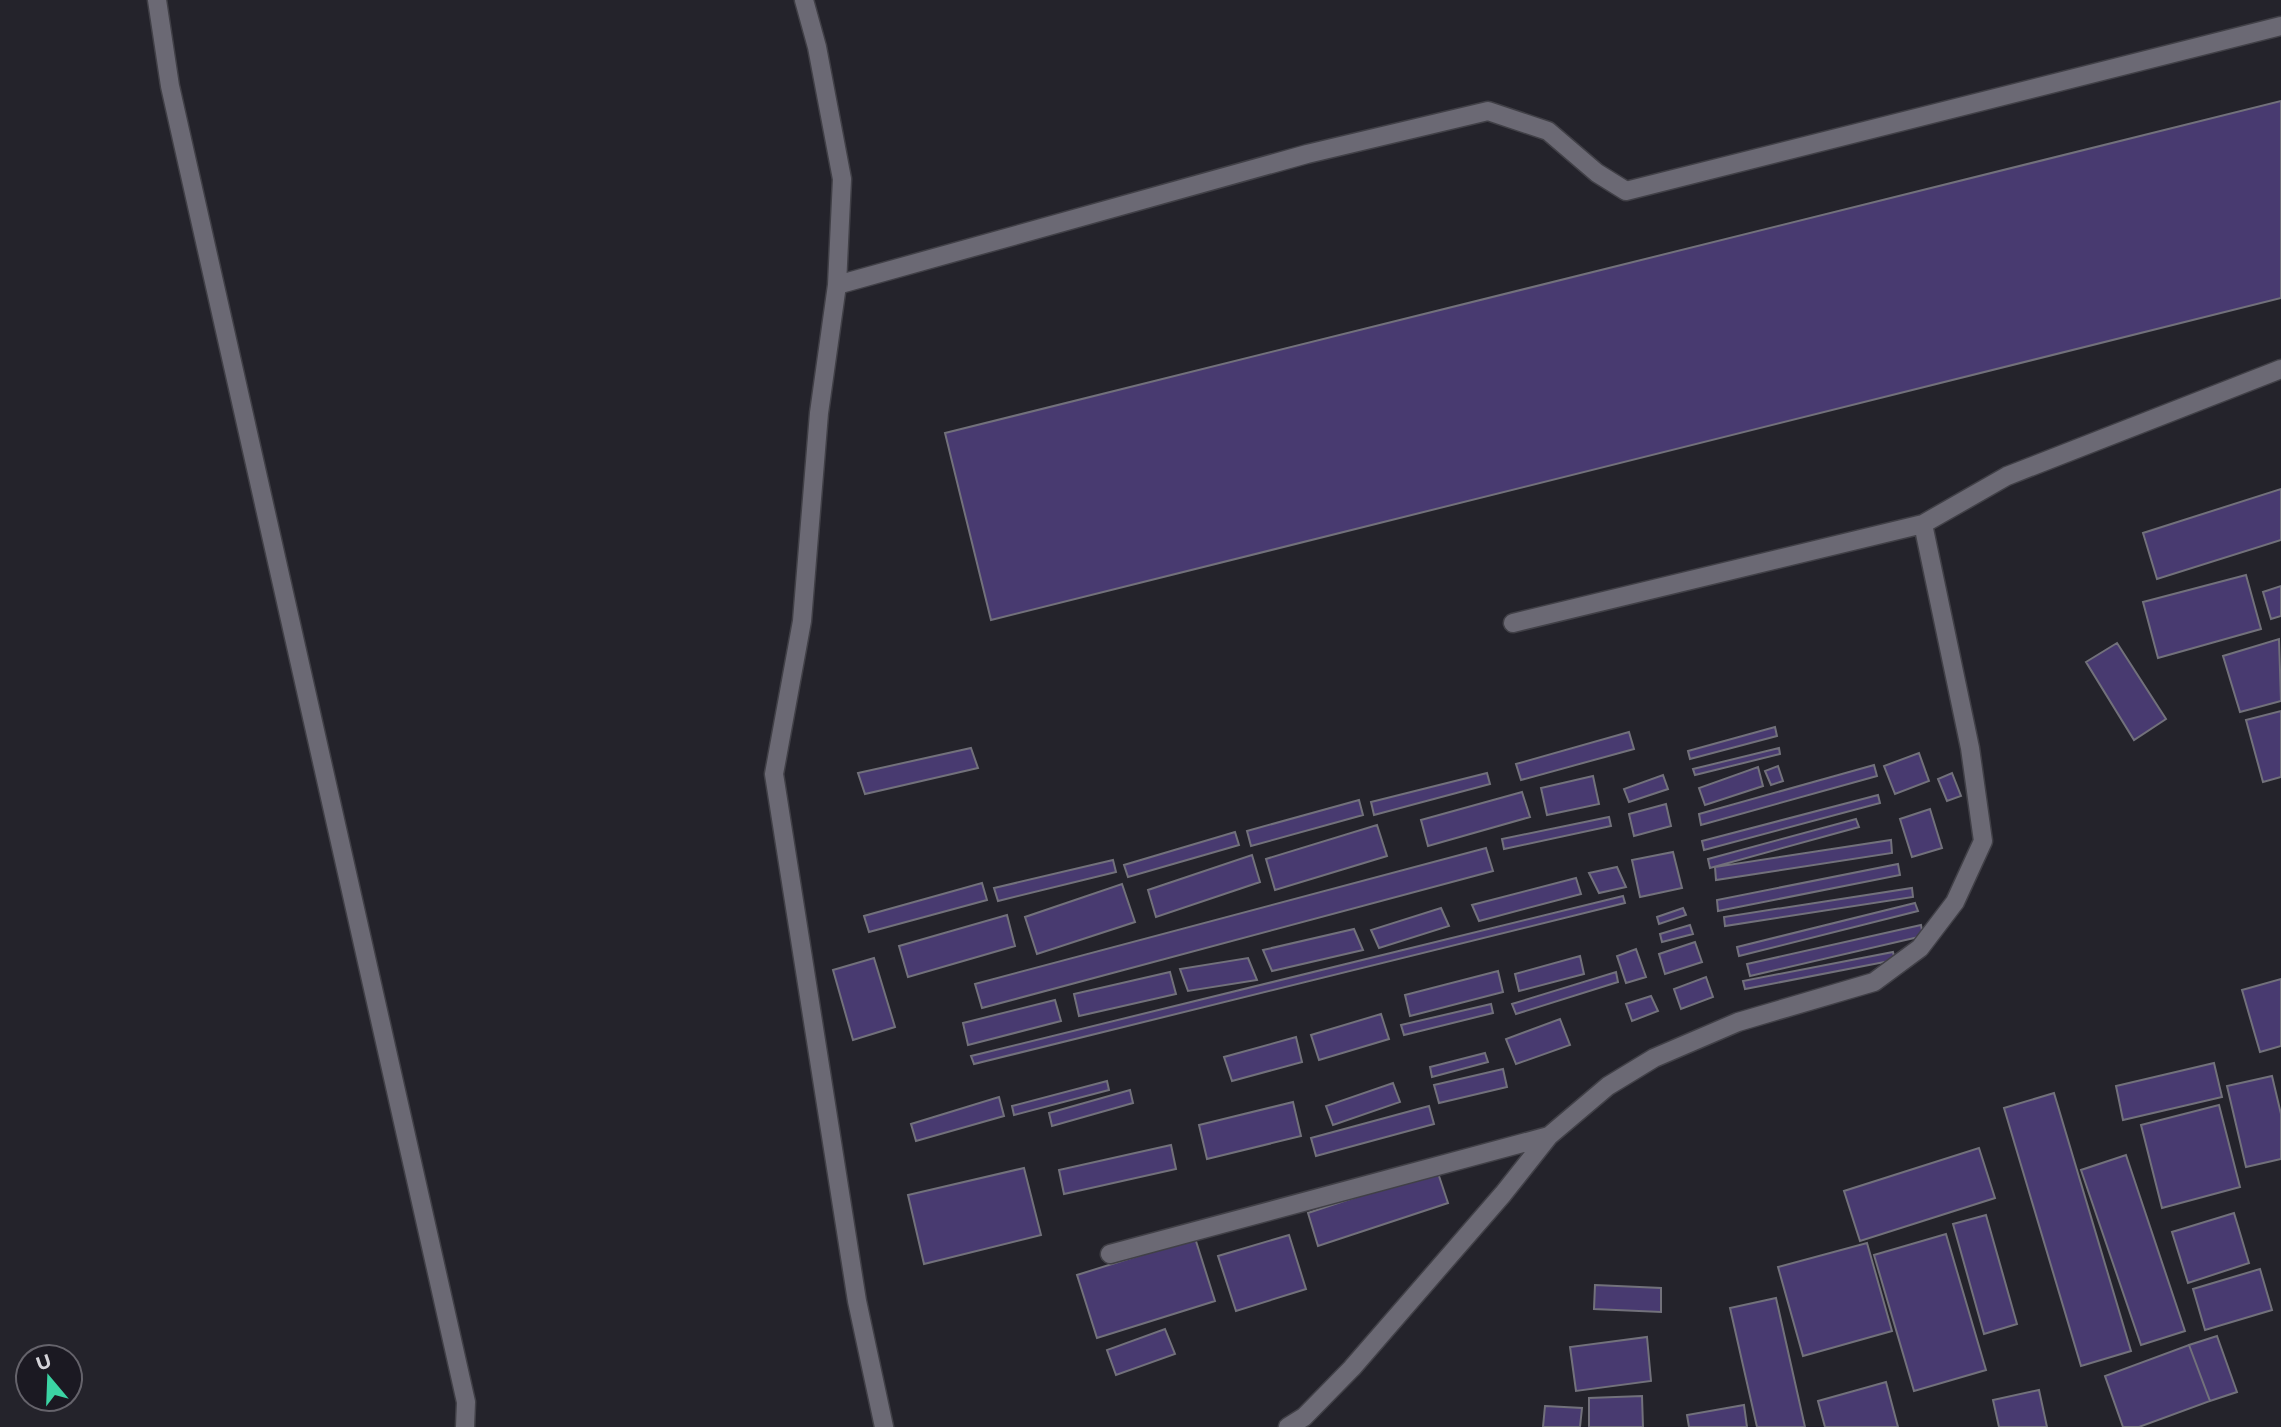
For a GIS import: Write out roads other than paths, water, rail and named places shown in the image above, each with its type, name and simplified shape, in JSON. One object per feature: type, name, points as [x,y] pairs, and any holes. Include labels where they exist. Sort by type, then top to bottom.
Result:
[{"type":"lane","points":[[157,0],[176,113],[466,1402],[465,1427]]},
{"type":"lane","points":[[804,0],[817,47],[842,179],[837,285],[819,413],[802,621],[774,774],[857,1301],[884,1427]]},
{"type":"lane","points":[[837,285],[1307,154],[1488,111],[1548,131],[1597,173],[1626,191],[2281,26]]},
{"type":"lane","points":[[1513,623],[1923,524],[2007,476],[2281,369]]},
{"type":"lane","points":[[1288,1427],[1304,1418],[1352,1368],[1503,1194],[1549,1136],[1608,1086],[1654,1058],[1738,1022],[1874,982],[1920,948],[1955,902],[1983,841],[1970,748],[1923,524]]},
{"type":"lane","points":[[1110,1254],[1549,1136]]}]
